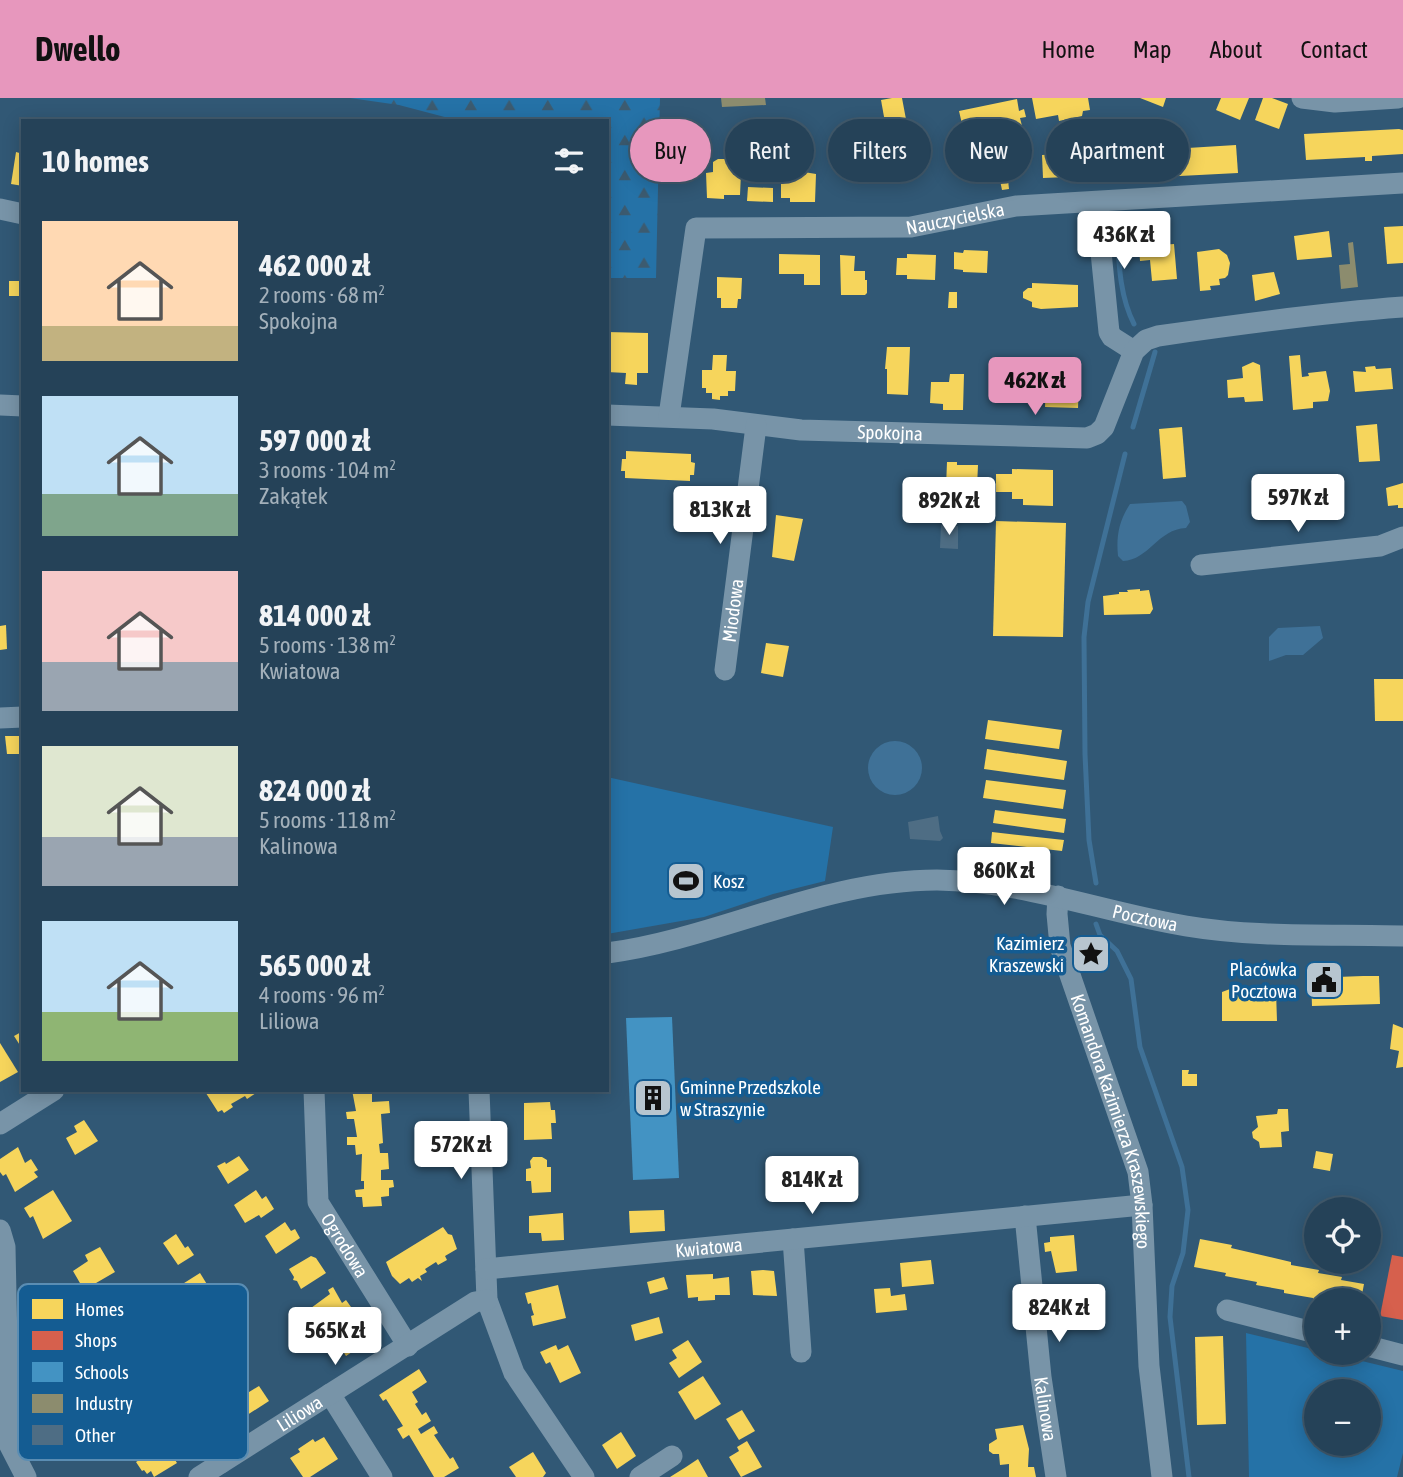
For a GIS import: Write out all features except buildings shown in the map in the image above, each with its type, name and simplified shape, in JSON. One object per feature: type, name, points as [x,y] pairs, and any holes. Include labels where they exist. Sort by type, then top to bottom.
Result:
[{"type":"street","points":[[1302,98],[1335,102],[1398,98]]},
{"type":"street","name":"Nauczycielska","points":[[669,416],[696,228],[911,227],[1016,206],[1403,183]]},
{"type":"street","points":[[1096,202],[1109,332],[1112,337],[1134,351],[1146,340],[1158,336],[1338,311],[1403,307]]},
{"type":"street","points":[[0,209],[21,214]]},
{"type":"street","name":"Spokojna","points":[[609,415],[713,419],[814,431],[1087,439],[1097,435],[1104,427],[1134,351]]},
{"type":"street","points":[[0,405],[21,406]]},
{"type":"street","name":"Miodowa","points":[[725,670],[756,426]]},
{"type":"street","points":[[1201,565],[1380,546],[1403,537]]},
{"type":"street","points":[[0,718],[21,717]]},
{"type":"street","name":"Pocztowa","points":[[609,953],[690,935],[805,900],[869,885],[935,880],[1028,889],[1152,920],[1220,931],[1403,936]]},
{"type":"street","name":"Komandora Kazimierza Kraszewskiego","points":[[1058,896],[1060,946],[1138,1172],[1142,1205],[1149,1366],[1162,1477]]},
{"type":"street","points":[[0,1124],[51,1092]]},
{"type":"street","name":"Ogrodowa","points":[[314,1092],[318,1202],[408,1346]]},
{"type":"street","points":[[479,1092],[487,1300],[514,1373],[584,1477]]},
{"type":"street","name":"Kwiatowa","points":[[486,1269],[1142,1205]]},
{"type":"street","name":"Kalinowa","points":[[1025,1216],[1041,1377],[1056,1477]]},
{"type":"street","points":[[0,1230],[5,1247],[9,1444],[26,1477]]},
{"type":"street","points":[[793,1239],[801,1352]]},
{"type":"street","name":"Liliowa","points":[[248,1446],[475,1302],[487,1300]]},
{"type":"street","points":[[1227,1310],[1304,1330]]},
{"type":"street","points":[[1381,1349],[1403,1355]]},
{"type":"street","points":[[330,1394],[382,1477]]},
{"type":"street","points":[[640,1477],[673,1456]]},
{"type":"street","name":"Liliowa","points":[[199,1477],[226,1460]]},
{"type":"green space","points":[[350,98],[660,98],[660,119],[630,119],[630,182],[658,182],[656,278],[609,278],[609,119],[452,119],[399,105]]},
{"type":"green space","points":[[609,777],[833,827],[825,881],[773,894],[704,917],[609,934]]},
{"type":"green space","points":[[1246,1333],[1304,1347],[1304,1365],[1378,1365],[1403,1371],[1403,1453],[1397,1477],[1249,1477]]},
{"type":"shaded area","points":[[1182,501],[1190,522],[1186,528],[1168,533],[1140,556],[1123,561],[1118,556],[1119,529],[1130,504]]},
{"type":"shaded area","points":[[1320,626],[1323,638],[1303,655],[1286,655],[1269,661],[1269,637],[1278,628]]},
{"type":"shaded area","points":[[895,741],[914,749],[922,768],[914,787],[895,795],[876,787],[868,768],[876,749]]},
{"type":"waterway","points":[[1116,215],[1124,298],[1134,324]]},
{"type":"waterway","points":[[1133,427],[1155,352]]},
{"type":"waterway","points":[[1096,883],[1089,840],[1084,637],[1088,602],[1125,454]]},
{"type":"waterway","points":[[1096,924],[1100,935],[1117,951],[1131,979],[1140,1047],[1182,1167],[1188,1210],[1183,1253],[1172,1286],[1170,1317],[1189,1477]]},
{"type":"place","name":"Kosz","points":[[686,881]]},
{"type":"place","name":"Kazimierz Kraszewski","points":[[1091,954]]},
{"type":"place","name":"Placówka Pocztowa","points":[[1324,980]]},
{"type":"place","name":"Gminne Przedszkole w Straszynie","points":[[653,1098]]}]
